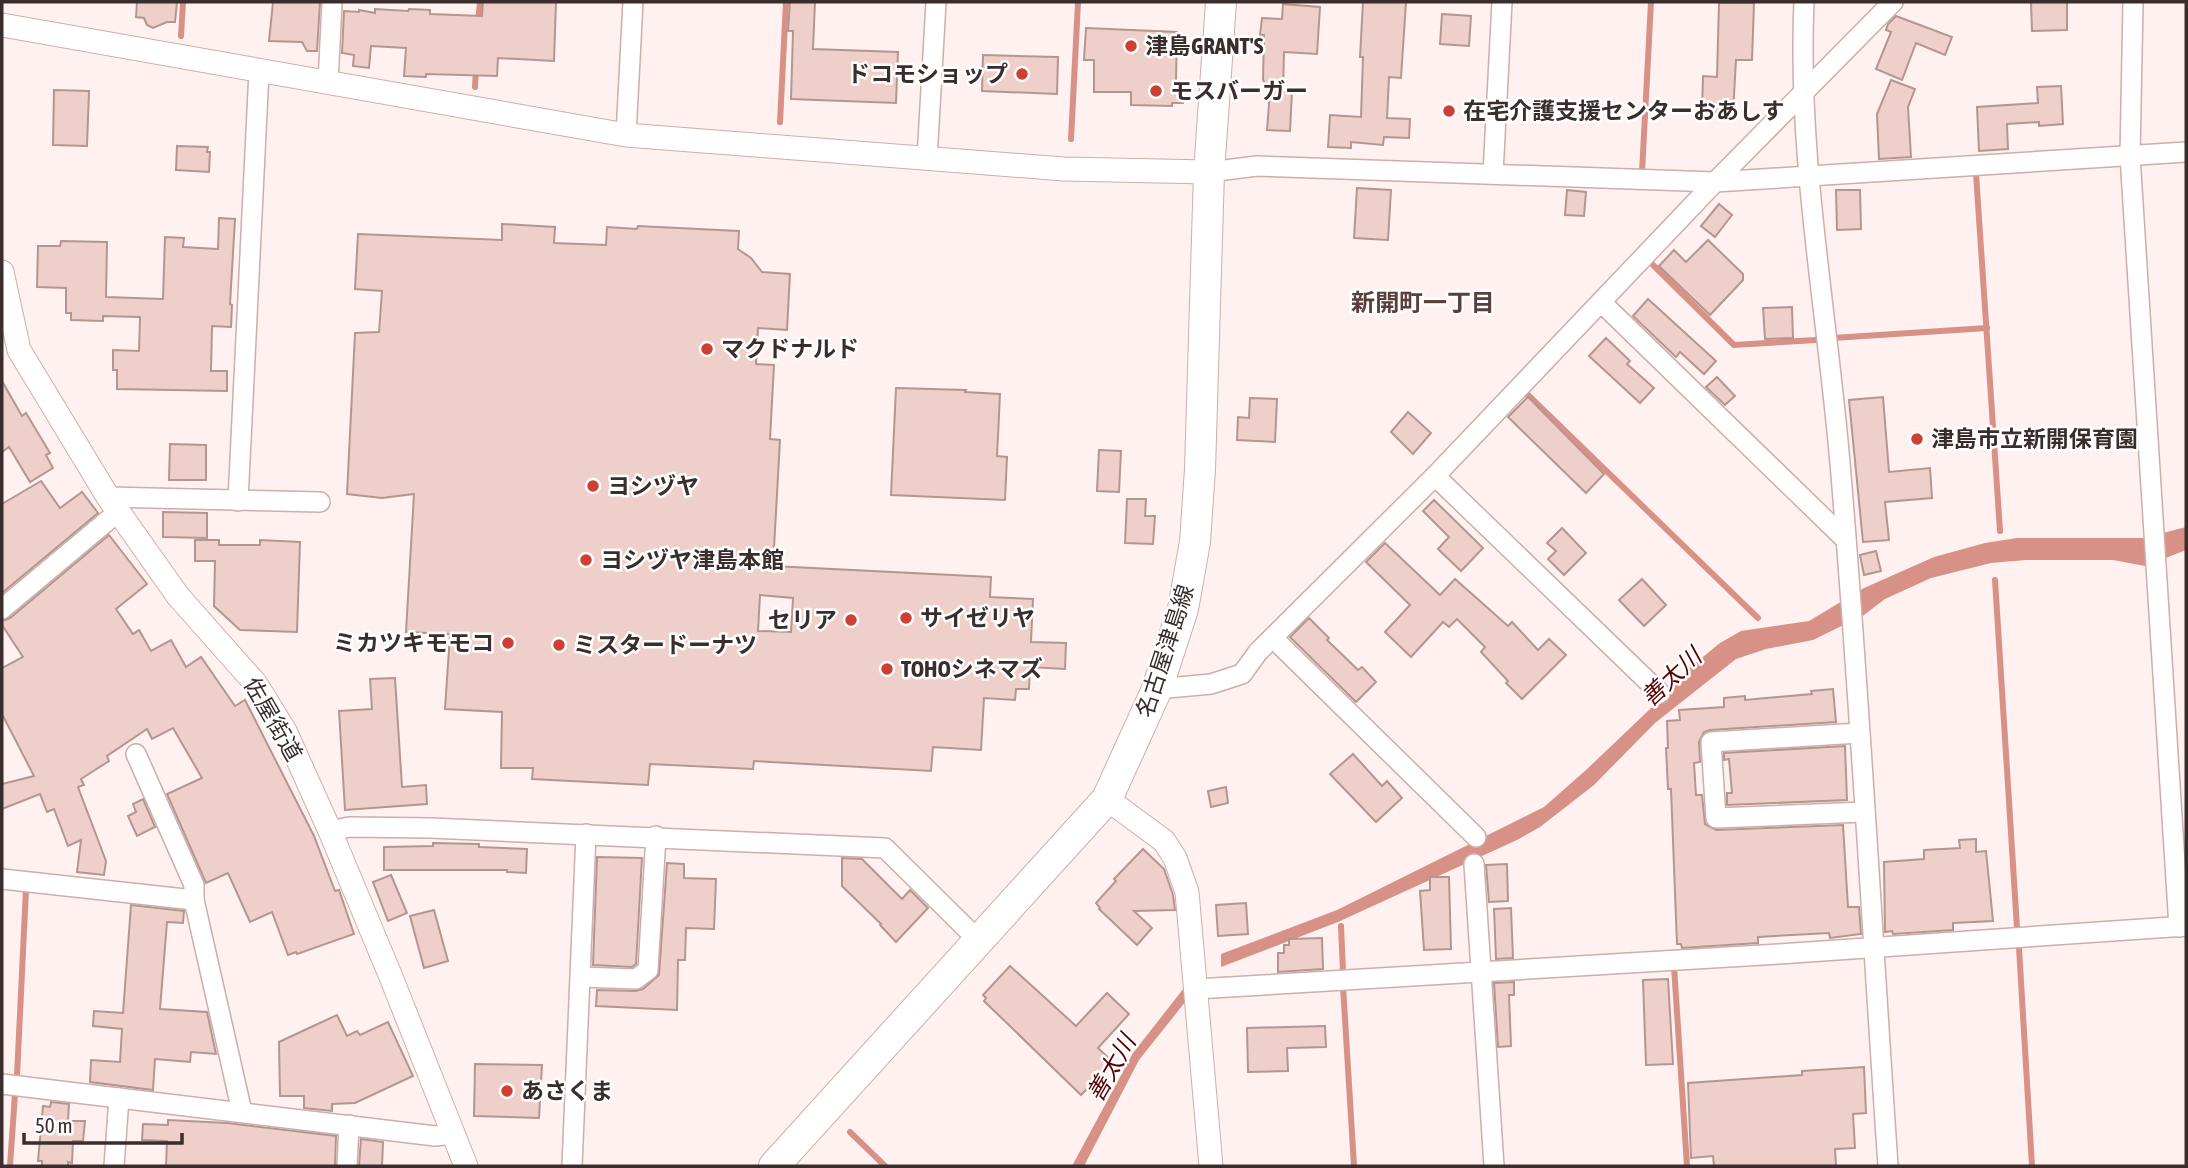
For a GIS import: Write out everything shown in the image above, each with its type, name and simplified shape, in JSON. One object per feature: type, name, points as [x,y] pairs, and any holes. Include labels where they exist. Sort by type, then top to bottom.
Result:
[{"type":"main road","name":"名古屋津島線","points":[[775,1166],[1107,799],[1157,689],[1183,609],[1195,542],[1200,469],[1209,172],[1221,2]]},
{"type":"street","points":[[328,83],[332,2]]},
{"type":"street","points":[[626,135],[633,2]]},
{"type":"street","points":[[927,159],[936,2]]},
{"type":"street","points":[[1493,174],[1502,2]]},
{"type":"street","points":[[1804,2],[1801,61],[1808,177],[1829,355],[1851,584],[1888,1166]]},
{"type":"street","points":[[1157,689],[1211,684],[1242,674],[1273,638],[1435,476],[1715,182],[1894,2]]},
{"type":"street","points":[[1196,989],[2183,926],[2155,566],[2130,156],[2133,2]]},
{"type":"street","points":[[2,24],[626,135],[1064,169],[1209,172],[1257,166],[1715,182],[2186,152]]},
{"type":"street","points":[[237,501],[260,71]]},
{"type":"street","name":"佐屋街道","points":[[2,272],[10,353],[178,596],[257,684],[285,731],[330,831],[466,1166]]},
{"type":"street","points":[[1602,303],[1846,540]]},
{"type":"street","points":[[1435,476],[1660,693]]},
{"type":"street","points":[[2,609],[114,504],[320,502]]},
{"type":"street","points":[[1273,638],[1476,837]]},
{"type":"street","points":[[1859,733],[1712,742],[1716,818],[1864,812]]},
{"type":"street","points":[[136,754],[194,885],[194,900],[242,1112]]},
{"type":"street","points":[[1107,799],[1164,841],[1175,858],[1187,892],[1211,1166]]},
{"type":"street","points":[[330,831],[349,827],[656,836],[885,848],[979,941]]},
{"type":"street","points":[[572,1166],[586,834]]},
{"type":"street","points":[[581,977],[636,979],[648,970],[656,836]]},
{"type":"street","points":[[1474,863],[1494,1166]]},
{"type":"street","points":[[2,879],[194,900]]},
{"type":"street","points":[[2,1084],[435,1136],[454,1134]]},
{"type":"street","points":[[114,1166],[119,1098]]},
{"type":"street","points":[[347,1166],[349,1125]]},
{"type":"shaded area","points":[[2186,527],[2186,550],[2145,566],[2113,560],[2026,560],[1991,563],[1931,578],[1885,599],[1864,615],[1813,640],[1766,649],[1736,659],[1655,723],[1594,785],[1540,827],[1338,922],[1221,967],[1221,954],[1337,910],[1544,807],[1669,691],[1687,670],[1720,643],[1741,631],[1809,621],[1864,588],[1934,557],[1985,543],[2017,538],[2144,538]]},
{"type":"shaded area","points":[[1184,988],[1186,1001],[1139,1060],[1084,1166],[1072,1166],[1133,1053]]},
{"type":"building","points":[[137,2],[177,2],[175,22],[167,22],[153,28],[147,25],[144,18],[136,17]]},
{"type":"building","points":[[273,2],[320,2],[317,51],[307,51],[302,42],[269,41]]},
{"type":"building","points":[[483,2],[556,2],[554,61],[498,58],[497,76],[426,74],[426,77],[404,76],[406,48],[371,46],[369,68],[353,66],[354,55],[342,53],[344,11],[375,13],[375,9],[409,9],[430,10],[430,14],[482,16]]},
{"type":"building","points":[[790,2],[815,2],[813,49],[898,52],[896,103],[791,99],[793,31],[788,31]]},
{"type":"building","points":[[1363,2],[1406,2],[1401,78],[1389,77],[1387,118],[1410,119],[1409,138],[1384,137],[1383,145],[1351,142],[1351,148],[1328,147],[1330,115],[1361,117]]},
{"type":"building","points":[[2031,2],[2067,2],[2067,30],[2032,31]]},
{"type":"building","points":[[1719,3],[1754,3],[1752,60],[1736,60],[1733,113],[1702,112],[1703,76],[1717,77]]},
{"type":"building","points":[[1283,4],[1320,7],[1317,54],[1284,52],[1283,92],[1292,92],[1290,131],[1267,130],[1270,91],[1263,80],[1264,35],[1260,35],[1262,18],[1282,19]]},
{"type":"building","points":[[1442,14],[1471,16],[1469,46],[1440,44]]},
{"type":"building","points":[[1896,16],[1952,37],[1945,55],[1916,43],[1902,80],[1876,69],[1891,32],[1886,30],[1888,24]]},
{"type":"building","points":[[1086,28],[1177,32],[1176,81],[1183,81],[1183,103],[1172,103],[1172,106],[1131,105],[1131,92],[1094,92],[1094,60],[1084,60]]},
{"type":"building","points":[[983,55],[1058,57],[1057,94],[982,91]]},
{"type":"building","points":[[1891,80],[1915,89],[1908,107],[1911,157],[1879,159],[1877,114]]},
{"type":"building","points":[[2061,86],[2063,124],[2007,124],[2008,149],[1979,151],[1977,107],[2038,103],[2037,87]]},
{"type":"building","points":[[54,90],[89,91],[87,146],[53,145]]},
{"type":"building","points":[[177,146],[208,147],[209,172],[176,170]]},
{"type":"building","points":[[1357,188],[1391,190],[1388,240],[1354,238]]},
{"type":"building","points":[[1567,190],[1586,192],[1584,216],[1565,215]]},
{"type":"building","points":[[1836,190],[1860,190],[1861,229],[1837,230]]},
{"type":"building","points":[[1719,204],[1732,215],[1715,237],[1701,226]]},
{"type":"building","points":[[219,218],[235,219],[231,327],[212,326],[211,371],[227,371],[227,391],[117,389],[113,350],[139,351],[140,317],[103,316],[103,321],[71,320],[71,313],[66,313],[66,288],[37,287],[38,246],[60,246],[61,241],[107,242],[106,297],[163,299],[165,237],[184,238],[183,247],[218,249]]},
{"type":"building","name":"ヨシヅヤ津島本館","points":[[502,224],[555,227],[554,243],[606,245],[607,227],[739,231],[738,249],[751,258],[762,272],[790,274],[787,330],[758,328],[756,364],[774,365],[770,439],[780,440],[773,566],[991,577],[990,597],[1033,599],[1031,642],[1066,643],[1065,669],[1030,667],[1029,689],[1016,689],[1015,700],[984,698],[981,750],[933,747],[931,771],[754,761],[753,769],[650,764],[648,785],[532,779],[533,768],[501,768],[502,712],[445,709],[450,634],[406,632],[414,494],[382,498],[347,494],[355,333],[379,332],[382,291],[355,289],[358,234],[502,240]],"holes":[[[760,595],[793,598],[791,632],[758,631]]]},
{"type":"building","points":[[1708,240],[1743,274],[1743,280],[1710,315],[1659,266],[1674,250],[1686,262]]},
{"type":"building","points":[[1648,299],[1716,361],[1704,374],[1680,352],[1676,357],[1633,316]]},
{"type":"building","points":[[1792,307],[1793,338],[1765,339],[1763,308]]},
{"type":"building","points":[[1606,338],[1630,361],[1627,364],[1654,388],[1640,403],[1589,356]]},
{"type":"building","points":[[1717,377],[1735,396],[1725,405],[1706,387]]},
{"type":"building","points":[[2,381],[22,416],[26,413],[50,453],[46,455],[53,468],[30,482],[9,447],[2,452]]},
{"type":"building","points":[[896,388],[1000,394],[997,456],[1007,457],[1005,500],[891,495]]},
{"type":"building","points":[[1528,397],[1604,474],[1586,493],[1508,417]]},
{"type":"building","points":[[1883,397],[1889,472],[1930,468],[1932,498],[1885,502],[1889,540],[1863,542],[1849,400]]},
{"type":"building","points":[[1250,398],[1277,399],[1275,442],[1237,440],[1238,417],[1249,418]]},
{"type":"building","points":[[1408,412],[1431,433],[1413,454],[1391,432]]},
{"type":"building","points":[[170,444],[206,445],[206,480],[169,480]]},
{"type":"building","points":[[1099,450],[1121,451],[1119,492],[1097,491]]},
{"type":"building","points":[[41,481],[60,508],[82,492],[98,513],[2,593],[2,504]]},
{"type":"building","points":[[1127,499],[1146,499],[1145,516],[1155,516],[1153,544],[1125,543]]},
{"type":"building","points":[[1434,500],[1483,548],[1461,571],[1438,549],[1449,537],[1423,511]]},
{"type":"building","points":[[163,512],[207,513],[207,538],[163,537]]},
{"type":"building","points":[[1562,528],[1586,553],[1564,575],[1548,559],[1556,551],[1547,543]]},
{"type":"building","points":[[109,535],[147,584],[116,609],[133,634],[139,630],[151,651],[171,640],[186,667],[201,657],[235,706],[245,700],[314,836],[335,891],[339,890],[354,934],[288,955],[272,912],[250,922],[228,873],[206,883],[167,794],[202,778],[173,728],[152,739],[147,729],[107,756],[109,761],[81,779],[84,785],[78,787],[106,861],[104,875],[77,872],[81,840],[68,846],[54,809],[47,812],[40,794],[2,809],[2,784],[34,776],[2,714],[2,668],[23,657],[2,621],[10,618]]},
{"type":"building","points":[[195,540],[219,540],[219,545],[260,545],[260,540],[300,542],[297,632],[240,630],[214,606],[215,561],[195,561]]},
{"type":"building","points":[[1385,543],[1440,595],[1455,579],[1508,626],[1512,622],[1538,650],[1549,639],[1566,655],[1522,699],[1481,652],[1485,647],[1457,619],[1449,627],[1443,622],[1411,657],[1385,632],[1410,605],[1366,562]]},
{"type":"building","points":[[1876,551],[1881,571],[1864,575],[1860,555]]},
{"type":"building","points":[[1642,579],[1666,605],[1644,626],[1619,600]]},
{"type":"building","points":[[1309,618],[1358,670],[1362,667],[1376,682],[1356,702],[1290,637]]},
{"type":"building","points":[[395,678],[402,787],[426,785],[427,804],[345,810],[339,711],[372,709],[370,679]]},
{"type":"building","points":[[1833,689],[1836,722],[1704,732],[1699,742],[1700,762],[1694,763],[1696,795],[1702,795],[1705,824],[1716,830],[1843,825],[1848,907],[1859,907],[1861,934],[1830,938],[1829,933],[1758,937],[1758,943],[1682,948],[1681,944],[1677,944],[1671,789],[1668,789],[1666,748],[1667,721],[1680,720],[1679,710],[1724,707],[1724,698],[1745,696],[1745,700],[1812,694],[1811,691]]},
{"type":"building","points":[[1845,746],[1847,800],[1727,805],[1727,793],[1732,793],[1729,759],[1724,760],[1724,753]]},
{"type":"building","points":[[1353,754],[1382,786],[1387,781],[1402,798],[1376,822],[1330,774]]},
{"type":"building","points":[[1226,787],[1228,803],[1211,807],[1208,791]]},
{"type":"building","points":[[143,799],[155,827],[137,836],[128,816],[136,812],[133,804]]},
{"type":"building","points":[[1976,839],[1976,852],[1986,851],[1993,921],[1953,923],[1953,930],[1893,934],[1892,931],[1885,932],[1884,862],[1924,859],[1924,850],[1960,848],[1959,840]]},
{"type":"building","points":[[433,843],[527,849],[526,873],[507,870],[384,870],[384,847],[433,846]]},
{"type":"building","points":[[1143,849],[1164,869],[1175,910],[1134,911],[1152,928],[1137,945],[1096,903],[1116,881],[1114,879]]},
{"type":"building","points":[[597,857],[642,858],[636,964],[632,967],[593,965]]},
{"type":"building","points":[[842,858],[862,859],[902,899],[910,890],[928,908],[896,942],[842,886]]},
{"type":"building","points":[[667,863],[684,864],[684,878],[716,879],[714,929],[686,928],[685,960],[678,960],[677,1010],[596,1006],[597,990],[636,991],[643,989],[659,975]]},
{"type":"building","points":[[1507,864],[1508,901],[1489,902],[1486,865]]},
{"type":"building","points":[[391,875],[407,913],[388,921],[373,882]]},
{"type":"building","points":[[1430,877],[1449,877],[1451,949],[1424,950],[1420,891],[1430,890]]},
{"type":"building","points":[[1246,903],[1248,934],[1218,936],[1216,905]]},
{"type":"building","points":[[131,905],[184,911],[183,923],[167,922],[160,1009],[207,1012],[216,1054],[191,1052],[190,1062],[155,1059],[153,1090],[90,1082],[91,1060],[120,1062],[122,1029],[93,1026],[94,1011],[123,1013]]},
{"type":"building","points":[[1511,908],[1513,958],[1496,959],[1494,909]]},
{"type":"building","points":[[434,910],[448,961],[424,968],[410,916]]},
{"type":"building","points":[[1322,938],[1323,969],[1278,972],[1278,953],[1284,953],[1284,945],[1289,945],[1289,939]]},
{"type":"building","points":[[1010,966],[1076,1026],[1107,993],[1129,1014],[1098,1048],[1113,1062],[1081,1095],[984,1001],[986,998],[983,995]]},
{"type":"building","points":[[1668,979],[1673,1064],[1646,1065],[1643,980]]},
{"type":"building","points":[[1514,982],[1514,995],[1509,995],[1511,1046],[1498,1047],[1494,983]]},
{"type":"building","points":[[337,1015],[347,1036],[357,1031],[360,1035],[388,1022],[413,1076],[355,1103],[332,1104],[332,1111],[304,1108],[304,1096],[280,1096],[279,1042]]},
{"type":"building","points":[[1325,1026],[1326,1047],[1287,1048],[1288,1071],[1248,1072],[1247,1028]]},
{"type":"building","name":"あさくま","points":[[475,1064],[542,1065],[539,1118],[474,1116]]},
{"type":"building","points":[[1864,1067],[1866,1113],[1853,1114],[1855,1148],[1835,1149],[1836,1166],[1714,1166],[1713,1156],[1691,1158],[1688,1083],[1802,1075],[1802,1071]]},
{"type":"building","points":[[51,1102],[69,1104],[68,1121],[85,1121],[83,1141],[73,1141],[72,1163],[68,1162],[68,1166],[42,1166],[42,1161],[38,1161],[43,1106],[50,1107]]},
{"type":"building","points":[[168,1120],[227,1123],[336,1136],[335,1166],[166,1166],[167,1141],[142,1140],[143,1124],[168,1125]]},
{"type":"building","points":[[361,1139],[383,1142],[382,1166],[359,1166]]},
{"type":"waterway","points":[[181,36],[183,2]]},
{"type":"waterway","points":[[478,22],[480,2]]},
{"type":"waterway","points":[[780,122],[786,2]]},
{"type":"waterway","points":[[1071,139],[1078,2]]},
{"type":"waterway","points":[[1642,172],[1651,2]]},
{"type":"waterway","points":[[475,87],[476,68]]},
{"type":"waterway","points":[[1976,174],[2000,531]]},
{"type":"waterway","points":[[1653,265],[1734,345],[1816,340]]},
{"type":"waterway","points":[[1833,338],[1987,328]]},
{"type":"waterway","points":[[1527,394],[1758,618]]},
{"type":"waterway","points":[[1995,580],[2017,928]]},
{"type":"waterway","points":[[17,1076],[26,889]]},
{"type":"waterway","points":[[1341,926],[1343,972]]},
{"type":"waterway","points":[[2019,948],[2032,1166]]},
{"type":"waterway","points":[[1674,966],[1687,1166]]},
{"type":"waterway","points":[[1343,986],[1354,1166]]},
{"type":"waterway","points":[[10,1166],[15,1094]]},
{"type":"waterway","points":[[850,1132],[885,1166]]},
{"type":"place","name":"津島GRANT'S","points":[[1131,46]]},
{"type":"place","name":"ドコモショップ","points":[[1022,74]]},
{"type":"place","name":"モスバーガー","points":[[1156,91]]},
{"type":"place","name":"在宅介護支援センターおあしす","points":[[1449,111]]},
{"type":"place","name":"マクドナルド","points":[[707,349]]},
{"type":"place","name":"津島市立新開保育園","points":[[1917,439]]},
{"type":"place","name":"ヨシヅヤ","points":[[593,486]]},
{"type":"place","name":"ヨシヅヤ津島本館","points":[[586,560]]},
{"type":"place","name":"サイゼリヤ","points":[[906,618]]},
{"type":"place","name":"セリア","points":[[851,620]]},
{"type":"place","name":"ミカツキモモコ","points":[[508,643]]},
{"type":"place","name":"ミスタードーナツ","points":[[559,645]]},
{"type":"place","name":"TOHOシネマズ","points":[[887,669]]},
{"type":"place","name":"あさくま","points":[[507,1091]]},
{"type":"district","name":"新開町一丁目","points":[[1423,302]]},
{"type":"water label","name":"善太川","points":[[1671,677]]},
{"type":"water label","name":"善太川","points":[[1111,1068]]}]
